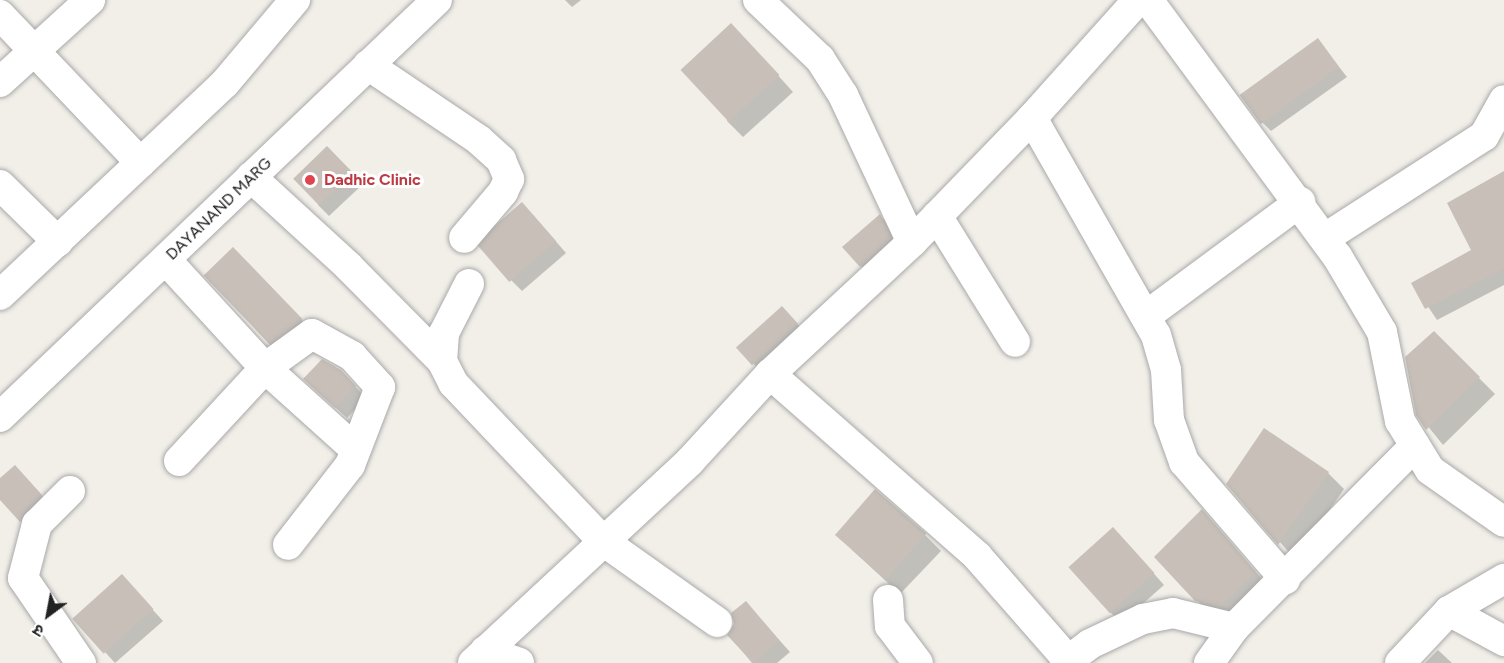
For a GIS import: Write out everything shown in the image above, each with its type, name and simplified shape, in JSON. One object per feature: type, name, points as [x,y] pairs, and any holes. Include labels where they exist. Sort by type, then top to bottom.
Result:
[{"type":"street","points":[[0,82],[90,0]]},
{"type":"street","points":[[0,295],[225,83],[295,0]]},
{"type":"street","name":"DAYANAND MARG","points":[[0,417],[437,0]]},
{"type":"street","points":[[758,0],[820,59],[843,95],[912,242]]},
{"type":"street","points":[[479,657],[690,461],[770,374],[912,242],[1032,118],[1138,0]]},
{"type":"street","points":[[1148,0],[1300,202],[1325,238],[1382,332],[1400,422],[1430,470],[1504,522]]},
{"type":"street","points":[[0,15],[33,53],[141,163]]},
{"type":"street","points":[[368,65],[479,140],[501,160],[509,179],[503,192],[464,238]]},
{"type":"street","points":[[1325,238],[1484,136],[1504,100]]},
{"type":"street","points":[[1032,118],[1156,335],[1166,370],[1168,420],[1184,462],[1286,579]]},
{"type":"street","points":[[251,177],[348,266],[442,361],[453,383],[603,541],[717,622]]},
{"type":"street","points":[[0,185],[58,242]]},
{"type":"street","points":[[1146,316],[1300,202]]},
{"type":"street","points":[[937,216],[1015,342]]},
{"type":"street","points":[[166,260],[265,368],[354,448]]},
{"type":"street","points":[[442,361],[444,333],[469,284]]},
{"type":"street","points":[[179,461],[265,368],[312,334],[352,356],[380,387],[354,448],[350,465],[288,545]]},
{"type":"street","points":[[770,374],[977,556],[1067,662],[1090,644],[1143,619],[1173,613],[1234,628]]},
{"type":"street","points":[[1209,663],[1234,628],[1286,579],[1414,446]]},
{"type":"street","points":[[70,491],[37,524],[22,578],[81,663]]},
{"type":"street","points":[[1400,663],[1449,611],[1504,579]]},
{"type":"street","points":[[888,600],[890,626],[918,663]]},
{"type":"street","points":[[1449,611],[1504,641]]},
{"type":"street","points":[[479,657],[519,663]]},
{"type":"building","points":[[731,23],[779,75],[729,122],[681,70]]},
{"type":"building","points":[[1318,38],[1339,67],[1261,124],[1240,95]]},
{"type":"building","points":[[327,146],[353,173],[319,205],[293,179]]},
{"type":"building","points":[[1504,171],[1504,269],[1425,309],[1411,283],[1471,250],[1447,203]]},
{"type":"building","points":[[522,202],[556,241],[509,282],[475,243]]},
{"type":"building","points":[[880,214],[891,238],[860,267],[842,247]]},
{"type":"building","points":[[233,247],[302,319],[273,347],[204,275]]},
{"type":"building","points":[[782,306],[798,324],[752,365],[736,347]]},
{"type":"building","points":[[1434,331],[1480,377],[1426,430],[1416,415],[1405,357]]},
{"type":"building","points":[[322,359],[341,370],[356,386],[335,408],[303,379]]},
{"type":"building","points":[[1264,428],[1329,472],[1278,545],[1226,484]]},
{"type":"building","points":[[15,465],[42,495],[20,522],[0,500],[0,478]]},
{"type":"building","points":[[875,489],[926,534],[886,580],[835,535]]},
{"type":"building","points":[[1202,509],[1256,572],[1220,607],[1195,601],[1154,557]]},
{"type":"building","points":[[1113,527],[1154,573],[1110,613],[1068,567]]},
{"type":"building","points":[[122,574],[153,609],[104,654],[72,619]]},
{"type":"building","points":[[746,601],[780,641],[753,663],[727,635],[734,624],[731,613]]},
{"type":"place","name":"Dadhic Clinic","points":[[310,180]]}]
